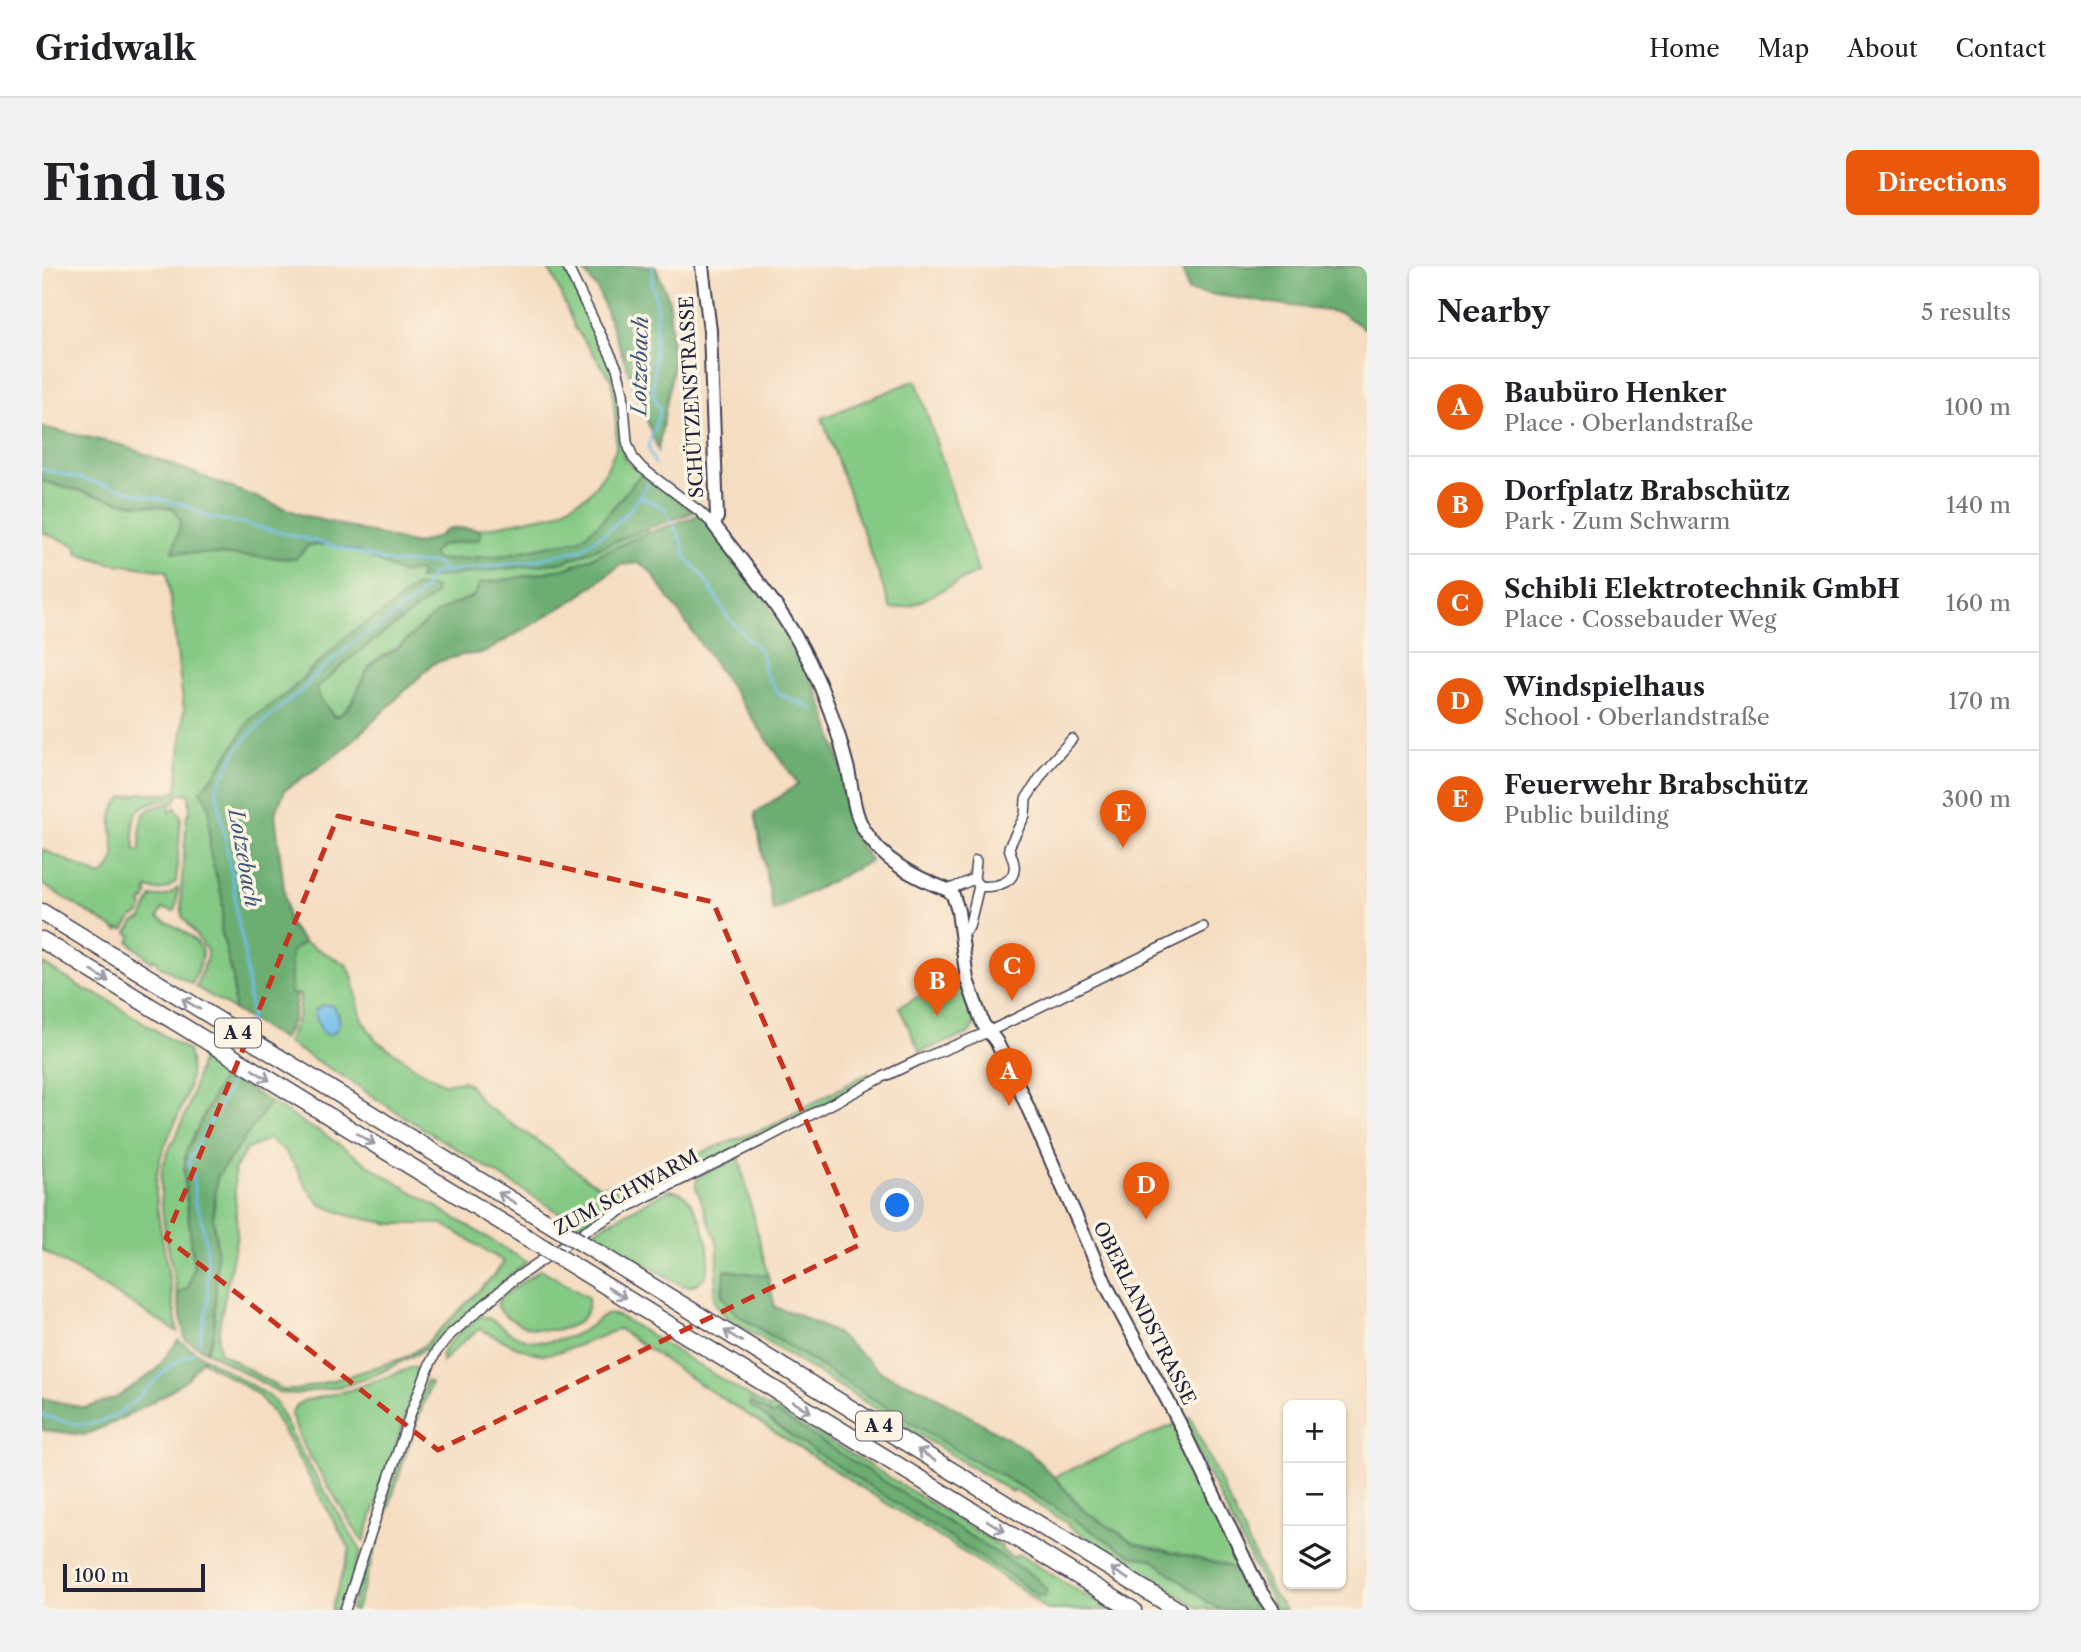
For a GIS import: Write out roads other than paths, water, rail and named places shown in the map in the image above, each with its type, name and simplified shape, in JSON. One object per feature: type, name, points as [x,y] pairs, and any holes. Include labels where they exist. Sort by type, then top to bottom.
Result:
[{"type":"highway","name":"A 4","points":[[42,912],[1178,1610]]},
{"type":"highway","name":"A 4","points":[[42,940],[1133,1610]]},
{"type":"street","points":[[567,266],[617,368],[623,393],[627,442],[633,458],[714,525],[769,597],[818,680],[838,736],[862,827],[883,854],[906,872],[948,890],[977,883],[993,888],[1007,881],[1014,871],[1009,847],[1025,815],[1026,799],[1072,739]]},
{"type":"street","name":"SCHÜTZENSTRASSE","points":[[702,266],[710,331],[715,422],[717,517],[714,525]]},
{"type":"street","points":[[962,933],[969,927],[977,883],[976,861]]},
{"type":"street","name":"OBERLANDSTRASSE","points":[[948,890],[953,895],[958,911],[967,980],[983,1024],[996,1041],[1016,1081],[1107,1287],[1179,1422],[1260,1591],[1273,1610]]},
{"type":"street","name":"ZUM SCHWARM","points":[[345,1610],[411,1412],[436,1352],[465,1321],[531,1266],[608,1217],[909,1065],[988,1032],[1203,927]]},
{"type":"water","points":[[322,1005],[331,1005],[339,1018],[336,1030],[326,1035],[321,1030],[314,1011]]},
{"type":"waterway","name":"Lotzebach","points":[[653,266],[652,284],[657,305],[653,393],[660,411],[648,447],[655,464]]},
{"type":"waterway","points":[[42,469],[184,505],[211,518],[307,539],[393,563],[436,563],[449,572]]},
{"type":"waterway","name":"Lotzebach","points":[[246,1032],[251,1016],[243,942],[216,789],[236,752],[251,733],[322,669],[418,597],[431,574],[532,561],[582,549],[630,510],[648,484]]},
{"type":"waterway","points":[[639,496],[665,508],[682,542],[686,558],[704,577],[728,618],[762,653],[764,671],[778,693],[813,709]]},
{"type":"waterway","name":"Lotzebach","points":[[239,1055],[243,1041]]},
{"type":"waterway","name":"Lotzebach","points":[[199,1344],[208,1305],[207,1253],[201,1216],[195,1202],[193,1174],[188,1162],[229,1088],[236,1065]]},
{"type":"waterway","name":"Lotzebach","points":[[42,1415],[80,1424],[99,1422],[122,1411],[174,1364],[195,1352]]},
{"type":"place","name":"Feuerwehr Brabschütz","points":[[1123,848]]},
{"type":"place","name":"Schibli Elektrotechnik GmbH","points":[[1012,1001]]},
{"type":"place","name":"Dorfplatz Brabschütz","points":[[937,1016]]},
{"type":"place","name":"Baubüro Henker","points":[[1009,1106]]},
{"type":"place","name":"Windspielhaus","points":[[1146,1220]]}]
